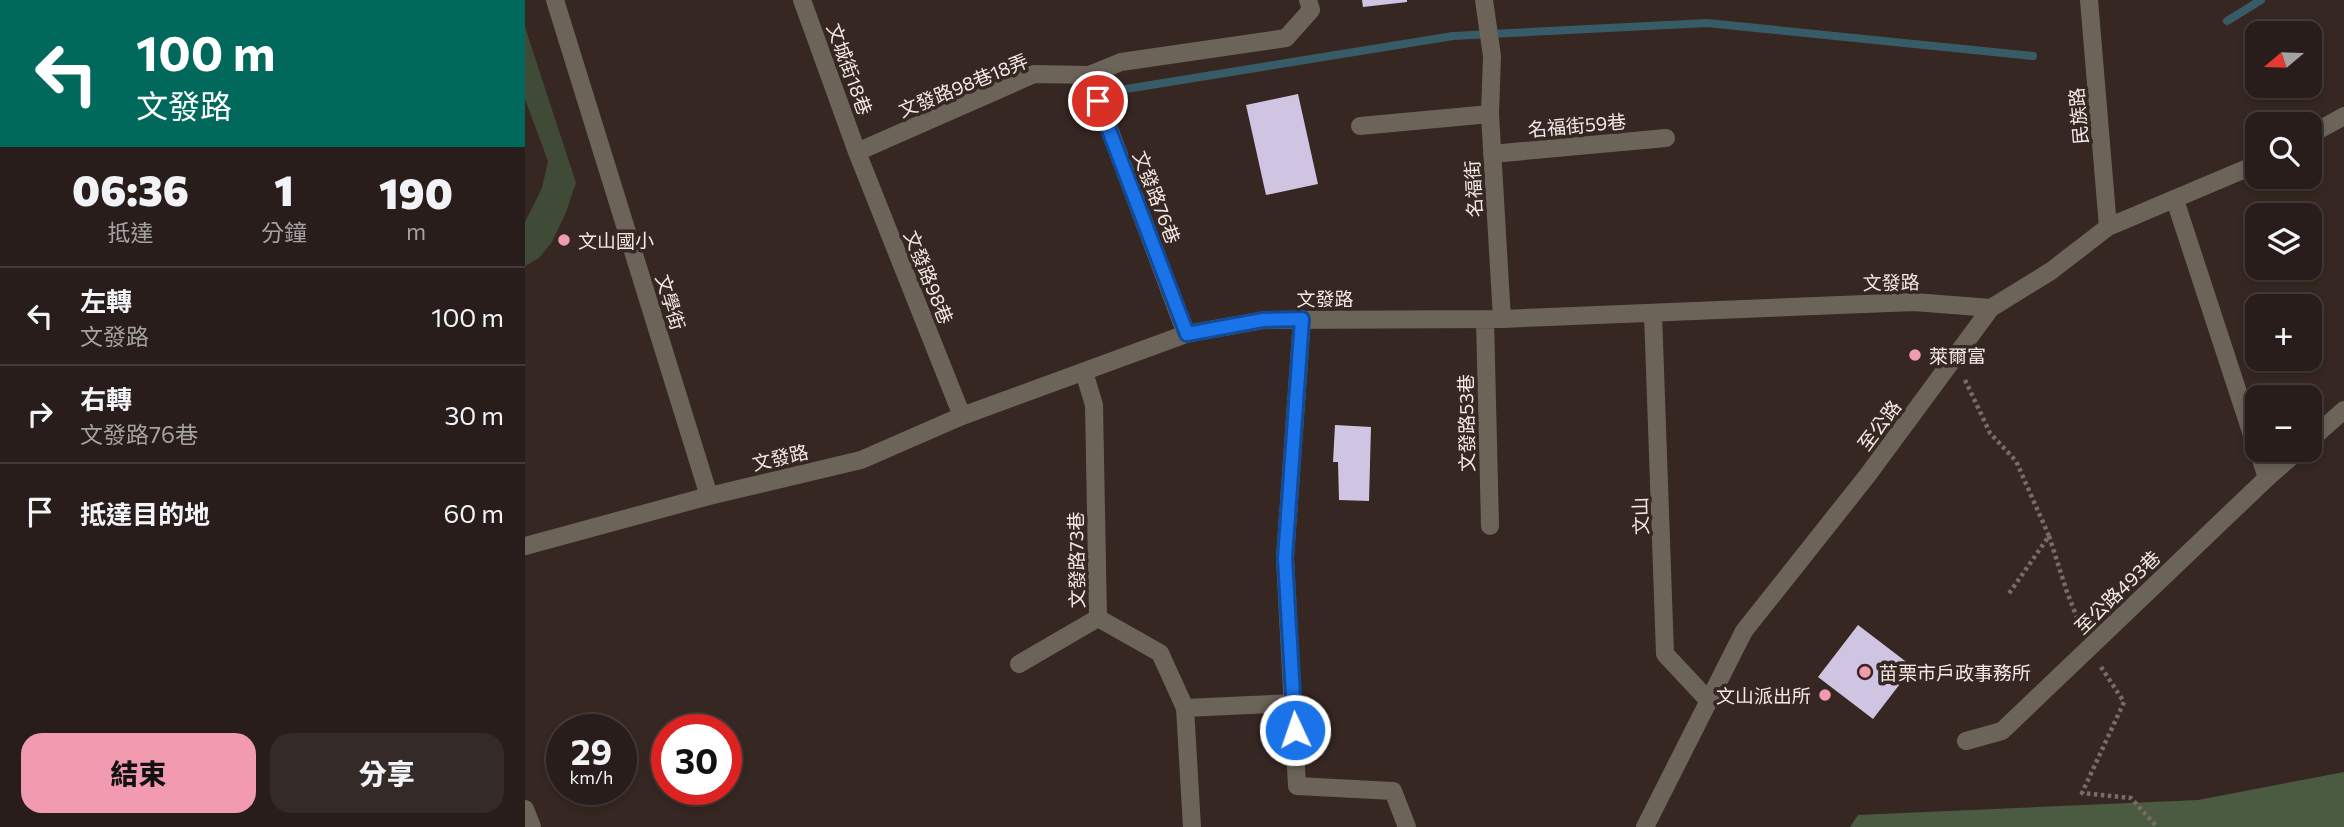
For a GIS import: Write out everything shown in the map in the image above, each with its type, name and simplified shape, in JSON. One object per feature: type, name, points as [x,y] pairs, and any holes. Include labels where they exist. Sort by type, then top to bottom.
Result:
[{"type":"street","name":"文學街","points":[[555,0],[709,496]]},
{"type":"street","name":"文城街18巷","points":[[802,0],[857,152]]},
{"type":"street","points":[[1089,75],[1121,62],[1286,38],[1311,10],[1308,0]]},
{"type":"street","name":"民族路","points":[[2089,0],[2108,228]]},
{"type":"street","name":"名福街","points":[[1485,9],[1492,56],[1490,114],[1493,319]]},
{"type":"street","name":"文發路98巷18弄","points":[[857,152],[1034,74],[1089,75]]},
{"type":"street","name":"文發路76巷","points":[[1089,75],[1187,334]]},
{"type":"street","points":[[1360,126],[1490,114]]},
{"type":"street","points":[[2322,128],[2344,116]]},
{"type":"street","name":"名福街59巷","points":[[1492,153],[1666,138]]},
{"type":"street","name":"文發路98巷","points":[[857,152],[962,416]]},
{"type":"street","name":"至公路","points":[[1645,827],[1744,631],[1867,476],[1991,308],[2051,271],[2108,228],[2245,169]]},
{"type":"street","points":[[2175,200],[2245,413]]},
{"type":"street","name":"文發路","points":[[525,546],[709,496],[861,460],[962,416],[1187,334],[1263,320],[1493,319],[1914,302],[1991,308]]},
{"type":"street","name":"文山","points":[[1653,313],[1665,654],[1708,700]]},
{"type":"street","points":[[1302,319],[1285,558],[1297,786],[1392,791],[1407,827]]},
{"type":"street","name":"文發路53巷","points":[[1490,526],[1493,319]]},
{"type":"street","name":"文發路73巷","points":[[1084,372],[1094,405],[1098,618],[1160,653],[1185,708]]},
{"type":"street","points":[[2322,429],[2344,410]]},
{"type":"street","points":[[2261,462],[2267,478]]},
{"type":"street","name":"至公路493巷","points":[[1966,741],[2002,731],[2285,462]]},
{"type":"street","points":[[1019,664],[1098,618]]},
{"type":"street","points":[[1192,827],[1185,708],[1293,703]]},
{"type":"street","points":[[525,809],[532,827]]},
{"type":"path","points":[[1952,362],[1967,384],[1990,433],[2016,461],[2049,536],[2089,648],[2124,702],[2082,793],[2130,798],[2157,827]]},
{"type":"path","points":[[2008,595],[2049,536]]},
{"type":"green space","points":[[525,27],[576,183],[552,242],[539,258],[525,266],[525,222],[542,188],[548,161],[525,99]]},
{"type":"green space","points":[[2344,772],[2344,827],[1850,827],[1858,815],[2198,800]]},
{"type":"building","points":[[1362,0],[1407,0],[1407,2],[1363,7]]},
{"type":"building","points":[[1298,94],[1318,184],[1266,195],[1246,105]]},
{"type":"building","points":[[1335,425],[1371,427],[1369,501],[1339,500],[1338,462],[1333,462]]},
{"type":"building","name":"苗栗市戶政事務所","points":[[1858,625],[1913,667],[1873,719],[1818,677]]},
{"type":"waterway","points":[[2227,21],[2261,0]]},
{"type":"waterway","points":[[1126,89],[1453,36],[1707,23],[2033,56]]},
{"type":"place","name":"文山國小","points":[[564,240]]},
{"type":"place","name":"萊爾富","points":[[1915,355]]},
{"type":"place","name":"苗栗市戶政事務所","points":[[1865,672]]},
{"type":"place","name":"文山派出所","points":[[1825,695]]},
{"type":"route","points":[[1098,101],[1187,334],[1263,320],[1302,319],[1285,558],[1295,730]]}]
